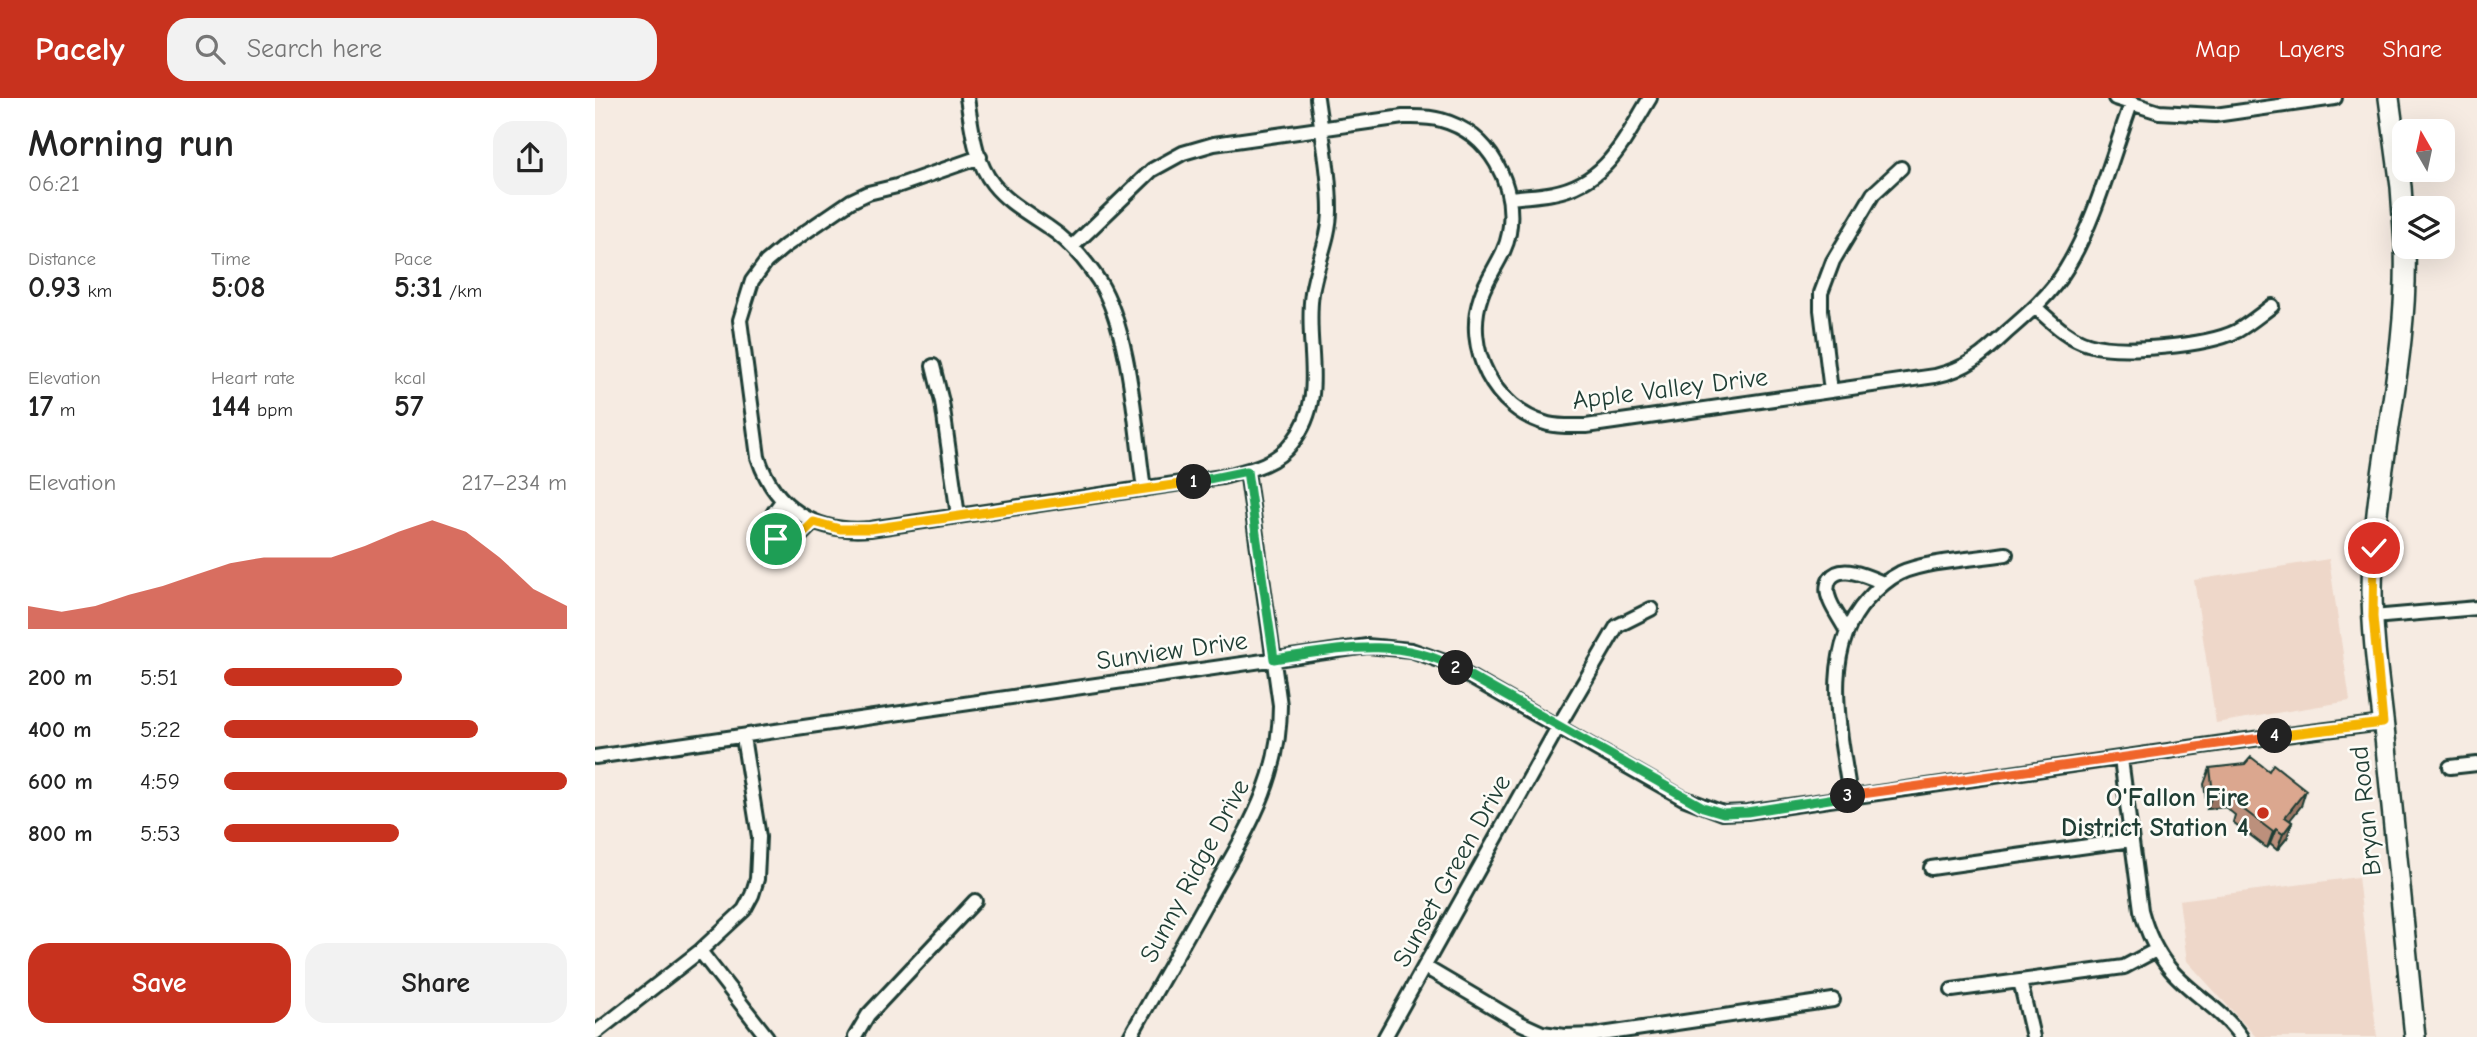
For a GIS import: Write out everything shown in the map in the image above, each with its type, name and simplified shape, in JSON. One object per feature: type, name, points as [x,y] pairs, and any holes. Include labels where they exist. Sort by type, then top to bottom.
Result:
[{"type":"main road","name":"Bryan Road","points":[[2389,98],[2402,196]]},
{"type":"main road","name":"Bryan Road","points":[[2405,259],[2405,303],[2401,342],[2375,518],[2373,617],[2415,1037]]},
{"type":"street","points":[[967,98],[979,157],[992,183],[1013,205],[1050,228],[1072,247],[1099,281],[1121,335],[1144,489]]},
{"type":"street","points":[[979,157],[897,186],[868,192],[851,201],[785,246],[766,262],[752,281],[740,320],[740,339],[758,457],[763,472],[782,501],[814,522],[855,531],[1221,477],[1272,461],[1292,443],[1303,426],[1314,394],[1310,340],[1312,293],[1330,214],[1317,98]]},
{"type":"street","points":[[1510,198],[1554,193],[1592,177],[1607,166],[1650,98]]},
{"type":"street","points":[[2115,98],[2159,112],[2215,115],[2336,98]]},
{"type":"street","name":"Apple Valley Drive","points":[[1072,247],[1152,170],[1182,153],[1214,144],[1403,117],[1424,117],[1453,124],[1466,131],[1490,153],[1500,168],[1510,198],[1506,247],[1481,296],[1476,334],[1481,360],[1489,379],[1513,406],[1536,419],[1549,425],[1586,426],[1935,376],[1966,366],[1988,350],[2035,307],[2066,271],[2079,246],[2131,104]]},
{"type":"street","points":[[1831,391],[1821,293],[1833,261],[1873,194],[1901,169]]},
{"type":"street","points":[[2035,307],[2066,334],[2086,344],[2109,349],[2151,348],[2213,338],[2238,330],[2272,306]]},
{"type":"street","points":[[933,366],[942,402],[958,516]]},
{"type":"street","name":"Sunny Ridge Drive","points":[[1130,1037],[1263,797],[1271,775],[1280,727],[1280,705],[1247,471]]},
{"type":"street","points":[[782,501],[769,517],[769,526],[776,539],[783,542],[797,539],[814,522]]},
{"type":"street","points":[[1850,796],[1837,705],[1846,630],[1854,615],[1883,583],[1902,572],[2006,555]]},
{"type":"street","points":[[1846,630],[1829,600],[1826,587],[1831,577],[1837,573],[1851,573],[1883,583]]},
{"type":"street","points":[[2373,617],[2477,608]]},
{"type":"street","name":"Sunset Green Drive","points":[[1385,1037],[1617,626],[1651,609]]},
{"type":"street","name":"Sunview Drive","points":[[595,757],[1367,646],[1411,650],[1442,660],[1683,798],[1723,813],[1747,812],[2383,723]]},
{"type":"street","points":[[595,1033],[700,951],[744,910],[757,878],[759,837],[743,737]]},
{"type":"street","points":[[2121,759],[2141,910],[2148,933],[2170,969],[2221,1014],[2241,1037]]},
{"type":"street","points":[[2449,767],[2477,764]]},
{"type":"street","points":[[1931,869],[2131,840]]},
{"type":"street","points":[[855,1037],[868,1014],[975,901]]},
{"type":"street","points":[[1952,990],[2124,967],[2156,950]]},
{"type":"street","points":[[700,951],[767,1037]]},
{"type":"street","points":[[1425,967],[1520,1023],[1542,1033],[1565,1036],[1595,1035],[1833,1000]]},
{"type":"street","points":[[2020,982],[2033,1037]]},
{"type":"shaded area","points":[[2329,559],[2350,701],[2216,723],[2194,580]]},
{"type":"shaded area","points":[[2358,877],[2377,1037],[2256,1037],[2187,961],[2179,900]]},
{"type":"building","points":[[2251,757],[2269,771],[2273,764],[2306,790],[2285,817],[2292,822],[2283,834],[2276,829],[2273,832],[2239,806],[2242,801],[2230,792],[2213,793],[2210,768],[2245,764]]},
{"type":"place","name":"O'Fallon Fire District Station 4","points":[[2263,813]]},
{"type":"route","points":[[776,539],[783,542],[797,539],[814,522],[855,531],[1195,482],[1247,471],[1274,659],[1367,646],[1411,650],[1442,660],[1683,798],[1723,813],[1747,812],[2230,742],[2383,723],[2373,617],[2374,548]]}]
